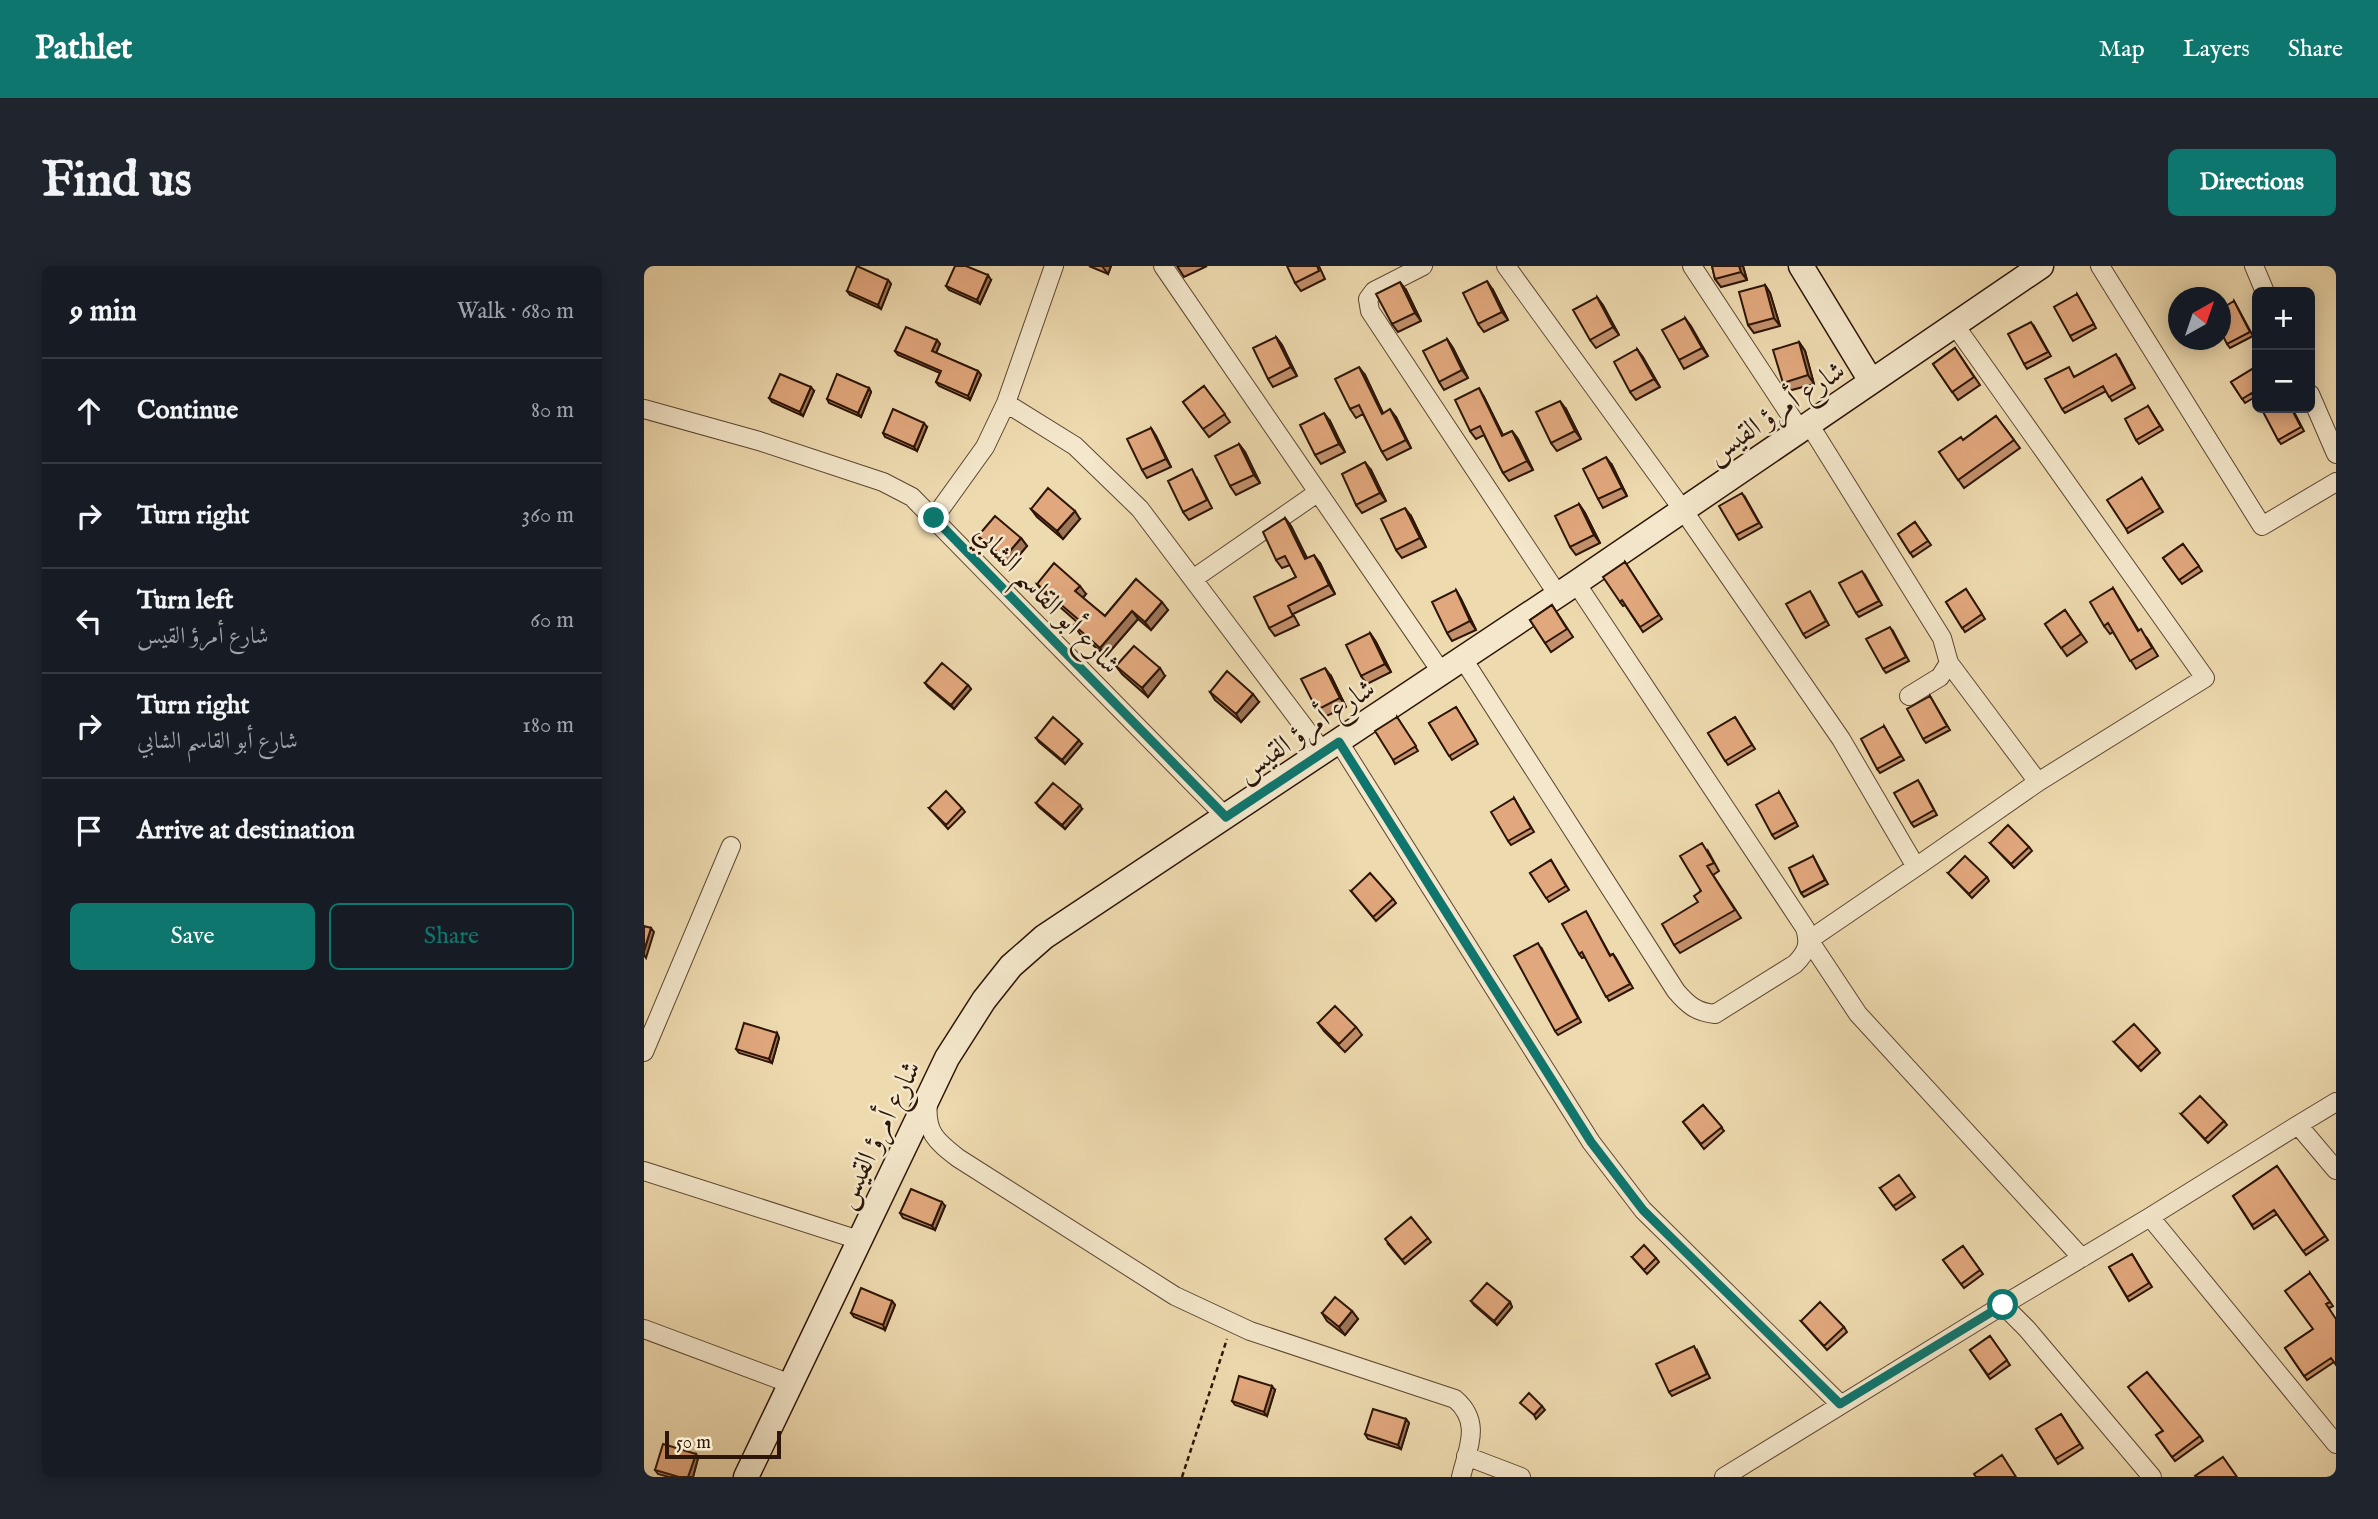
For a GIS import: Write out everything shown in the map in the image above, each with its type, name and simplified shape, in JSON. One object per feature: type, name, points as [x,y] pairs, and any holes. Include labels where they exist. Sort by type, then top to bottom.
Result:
[{"type":"street","points":[[934,518],[985,447],[1006,403],[1054,266]]},
{"type":"street","points":[[1163,266],[1442,673]]},
{"type":"street","points":[[1423,266],[1374,291],[1368,299],[1370,311],[1801,922],[1809,940],[1858,1014],[2082,1258]]},
{"type":"street","points":[[1506,266],[1684,510],[1841,739],[1916,867]]},
{"type":"street","points":[[1692,266],[1805,427],[1942,638],[1949,663],[2038,782]]},
{"type":"street","points":[[1801,266],[1871,382]]},
{"type":"street","name":"شارع أمرؤ القيس","points":[[746,1477],[947,1058],[984,1000],[1011,967],[1044,937],[1463,659],[2041,266]]},
{"type":"street","points":[[2100,266],[2262,526],[2336,482]]},
{"type":"street","points":[[2253,266],[2263,287]]},
{"type":"street","points":[[1463,659],[1676,991],[1689,1006],[1702,1013],[1715,1014],[1795,964],[1805,954],[1809,940],[2038,782],[2205,678],[1954,324]]},
{"type":"street","points":[[1006,403],[1074,446],[1140,509],[1331,747],[1584,1130],[1643,1210],[1840,1404]]},
{"type":"street","points":[[2315,406],[2336,454]]},
{"type":"street","name":"شارع أبو القاسم الشابي","points":[[644,409],[759,441],[883,482],[912,497],[1226,817]]},
{"type":"street","points":[[1194,579],[1317,493]]},
{"type":"street","points":[[1909,696],[1940,677],[1949,663]]},
{"type":"street","points":[[644,1052],[731,846]]},
{"type":"street","points":[[929,1096],[926,1119],[936,1140],[958,1158],[1175,1296],[1250,1331],[1455,1399],[1467,1409],[1473,1429],[1461,1477]]},
{"type":"street","points":[[1724,1477],[2336,1102]]},
{"type":"street","points":[[2298,1125],[2336,1170]]},
{"type":"street","points":[[644,1171],[859,1240]]},
{"type":"street","points":[[2150,1217],[2336,1444]]},
{"type":"street","points":[[2003,1305],[2027,1329],[2151,1477]]},
{"type":"street","points":[[644,1329],[791,1384]]},
{"type":"street","points":[[1466,1456],[1521,1477]]},
{"type":"path","points":[[1182,1477],[1233,1322]]},
{"type":"building","points":[[857,266],[888,280],[878,305],[847,291]]},
{"type":"building","points":[[955,266],[966,266],[988,275],[977,300],[946,286]]},
{"type":"building","points":[[1287,266],[1317,266],[1319,271],[1295,283]]},
{"type":"building","points":[[1712,266],[1739,266],[1741,272],[1715,279]]},
{"type":"building","points":[[1487,281],[1502,312],[1478,324],[1463,293]]},
{"type":"building","points":[[1400,282],[1415,313],[1392,324],[1376,294]]},
{"type":"building","points":[[1765,285],[1774,318],[1748,325],[1739,292]]},
{"type":"building","points":[[2077,294],[2094,324],[2070,336],[2054,307]]},
{"type":"building","points":[[1597,297],[1613,327],[1590,340],[1573,310]]},
{"type":"building","points":[[2234,301],[2250,332],[2231,342],[2231,303]]},
{"type":"building","points":[[1685,318],[1702,348],[1679,360],[1662,330]]},
{"type":"building","points":[[2031,322],[2048,352],[2024,364],[2008,334]]},
{"type":"building","points":[[906,327],[937,340],[932,351],[978,371],[968,396],[936,382],[941,371],[895,351]]},
{"type":"building","points":[[1276,337],[1291,367],[1268,379],[1253,348]]},
{"type":"building","points":[[1447,339],[1462,370],[1439,382],[1423,351]]},
{"type":"building","points":[[1799,342],[1808,375],[1783,383],[1773,350]]},
{"type":"building","points":[[1955,348],[1974,377],[1952,392],[1933,364]]},
{"type":"building","points":[[1637,349],[1654,379],[1630,392],[1614,362]]},
{"type":"building","points":[[2116,354],[2132,384],[2109,397],[2103,386],[2062,409],[2045,379],[2069,367],[2074,377]]},
{"type":"building","points":[[1359,367],[1382,414],[1390,409],[1406,440],[1382,452],[1359,405],[1350,409],[1335,379]]},
{"type":"building","points":[[2252,369],[2252,393],[2242,399],[2231,382]]},
{"type":"building","points":[[780,374],[811,387],[800,412],[769,398]]},
{"type":"building","points":[[837,374],[869,388],[858,413],[827,399]]},
{"type":"building","points":[[1204,386],[1225,414],[1203,429],[1183,402]]},
{"type":"building","points":[[1479,388],[1502,436],[1512,431],[1527,461],[1503,473],[1480,426],[1470,431],[1455,400]]},
{"type":"building","points":[[1560,401],[1575,431],[1551,443],[1536,412]]},
{"type":"building","points":[[2148,406],[2160,426],[2136,440],[2125,419]]},
{"type":"building","points":[[893,409],[924,423],[914,447],[883,433]]},
{"type":"building","points":[[1324,413],[1339,444],[1315,455],[1300,425]]},
{"type":"building","points":[[2264,413],[2294,413],[2301,427],[2278,440]]},
{"type":"building","points":[[1996,416],[2014,440],[1958,480],[1939,452],[1961,437],[1963,440]]},
{"type":"building","points":[[1151,428],[1166,459],[1142,470],[1127,439]]},
{"type":"building","points":[[1239,444],[1254,475],[1230,486],[1215,456]]},
{"type":"building","points":[[1606,457],[1622,488],[1598,499],[1583,469]]},
{"type":"building","points":[[1365,462],[1380,493],[1356,505],[1342,474]]},
{"type":"building","points":[[1192,469],[1207,500],[1183,512],[1168,481]]},
{"type":"building","points":[[2142,478],[2160,508],[2126,529],[2107,500]]},
{"type":"building","points":[[1048,488],[1075,511],[1057,531],[1031,509]]},
{"type":"building","points":[[1742,493],[1759,523],[1736,535],[1719,506]]},
{"type":"building","points":[[1579,504],[1594,535],[1570,547],[1555,516]]},
{"type":"building","points":[[1405,508],[1420,538],[1396,550],[1381,519]]},
{"type":"building","points":[[995,516],[1021,538],[1004,558],[978,536]]},
{"type":"building","points":[[1285,518],[1305,559],[1314,555],[1329,585],[1288,606],[1293,616],[1269,628],[1254,597],[1296,577],[1285,556],[1276,560],[1263,532]]},
{"type":"building","points":[[1915,522],[1928,541],[1910,553],[1898,534]]},
{"type":"building","points":[[2183,544],[2199,566],[2179,580],[2163,558]]},
{"type":"building","points":[[1625,562],[1659,615],[1640,627],[1603,577]]},
{"type":"building","points":[[1054,563],[1080,586],[1075,591],[1105,616],[1136,579],[1162,602],[1145,622],[1132,611],[1100,648],[1074,625],[1079,620],[1037,584]]},
{"type":"building","points":[[1862,571],[1879,601],[1856,613],[1839,583]]},
{"type":"building","points":[[2113,588],[2138,631],[2141,629],[2152,648],[2130,661],[2108,623],[2104,626],[2090,602]]},
{"type":"building","points":[[1966,589],[1982,614],[1962,628],[1946,602]]},
{"type":"building","points":[[1456,590],[1470,621],[1447,633],[1432,602]]},
{"type":"building","points":[[1810,591],[1826,621],[1803,634],[1786,604]]},
{"type":"building","points":[[1552,605],[1567,629],[1545,643],[1530,620]]},
{"type":"building","points":[[2065,610],[2081,634],[2061,648],[2045,624]]},
{"type":"building","points":[[1890,627],[1906,657],[1883,669],[1866,639]]},
{"type":"building","points":[[1370,633],[1385,664],[1361,676],[1346,645]]},
{"type":"building","points":[[1134,646],[1160,668],[1142,688],[1116,666]]},
{"type":"building","points":[[942,663],[968,685],[951,705],[925,683]]},
{"type":"building","points":[[1325,668],[1340,698],[1317,710],[1301,679]]},
{"type":"building","points":[[1227,671],[1253,694],[1236,714],[1210,692]]},
{"type":"building","points":[[1930,696],[1947,726],[1923,739],[1907,709]]},
{"type":"building","points":[[1456,707],[1476,740],[1449,756],[1429,723]]},
{"type":"building","points":[[1053,717],[1079,740],[1062,760],[1036,738]]},
{"type":"building","points":[[1397,717],[1416,746],[1393,760],[1375,731]]},
{"type":"building","points":[[1735,717],[1752,745],[1725,761],[1708,733]]},
{"type":"building","points":[[1884,726],[1901,756],[1877,769],[1861,739]]},
{"type":"building","points":[[1918,780],[1934,810],[1911,823],[1894,793]]},
{"type":"building","points":[[1053,783],[1080,805],[1062,825],[1036,803]]},
{"type":"building","points":[[946,791],[962,808],[946,825],[929,808]]},
{"type":"building","points":[[1779,792],[1796,822],[1772,835],[1756,805]]},
{"type":"building","points":[[1514,798],[1531,828],[1508,841],[1491,812]]},
{"type":"building","points":[[2008,825],[2029,847],[2011,864],[1990,843]]},
{"type":"building","points":[[1702,843],[1714,863],[1707,866],[1735,910],[1674,945],[1662,924],[1698,902],[1694,896],[1701,891],[1680,856]]},
{"type":"building","points":[[1813,856],[1825,880],[1801,893],[1789,868]]},
{"type":"building","points":[[1965,856],[1987,877],[1969,894],[1948,873]]},
{"type":"building","points":[[1551,860],[1566,886],[1546,898],[1530,873]]},
{"type":"building","points":[[1370,873],[1393,899],[1373,917],[1351,891]]},
{"type":"building","points":[[1586,911],[1610,956],[1613,954],[1630,984],[1606,997],[1582,952],[1579,954],[1562,924]]},
{"type":"building","points":[[644,926],[651,928],[644,951]]},
{"type":"building","points":[[1538,943],[1578,1018],[1555,1031],[1514,956]]},
{"type":"building","points":[[1335,1006],[1356,1027],[1339,1044],[1318,1023]]},
{"type":"building","points":[[744,1023],[777,1033],[769,1059],[736,1049]]},
{"type":"building","points":[[2134,1024],[2157,1049],[2138,1067],[2114,1042]]},
{"type":"building","points":[[2200,1096],[2224,1121],[2205,1139],[2181,1114]]},
{"type":"building","points":[[1703,1105],[1722,1127],[1701,1144],[1683,1122]]},
{"type":"building","points":[[2277,1166],[2325,1236],[2303,1251],[2274,1210],[2252,1225],[2233,1196]]},
{"type":"building","points":[[1899,1175],[1912,1193],[1893,1206],[1880,1188]]},
{"type":"building","points":[[911,1189],[942,1202],[932,1226],[900,1213]]},
{"type":"building","points":[[1411,1217],[1428,1238],[1402,1260],[1385,1239]]},
{"type":"building","points":[[1644,1245],[1656,1258],[1644,1270],[1632,1257]]},
{"type":"building","points":[[1963,1246],[1980,1270],[1961,1284],[1943,1260]]},
{"type":"building","points":[[2132,1254],[2149,1283],[2127,1297],[2109,1267]]},
{"type":"building","points":[[2310,1273],[2330,1302],[2326,1304],[2336,1319],[2336,1365],[2331,1358],[2304,1376],[2285,1348],[2313,1329],[2285,1291]]},
{"type":"building","points":[[1487,1283],[1510,1302],[1494,1321],[1471,1301]]},
{"type":"building","points":[[861,1288],[892,1301],[883,1325],[851,1313]]},
{"type":"building","points":[[1335,1297],[1352,1311],[1339,1327],[1322,1313]]},
{"type":"building","points":[[1820,1302],[1844,1327],[1824,1346],[1801,1321]]},
{"type":"building","points":[[1990,1336],[2007,1360],[1988,1375],[1970,1350]]},
{"type":"building","points":[[1694,1346],[1707,1374],[1669,1392],[1656,1364]]},
{"type":"building","points":[[2147,1372],[2200,1436],[2172,1457],[2156,1435],[2163,1431],[2128,1387]]},
{"type":"building","points":[[1239,1376],[1272,1386],[1264,1412],[1232,1401]]},
{"type":"building","points":[[1529,1393],[1542,1406],[1534,1415],[1520,1403]]},
{"type":"building","points":[[1373,1409],[1406,1419],[1398,1445],[1365,1434]]},
{"type":"building","points":[[2061,1414],[2080,1444],[2055,1459],[2036,1429]]},
{"type":"building","points":[[663,1444],[696,1454],[688,1477],[655,1470]]},
{"type":"building","points":[[2002,1455],[2016,1477],[1976,1477],[1974,1474]]},
{"type":"building","points":[[2223,1457],[2237,1477],[2195,1476]]},
{"type":"route","points":[[934,518],[1226,817],[1339,742],[1591,1142],[1643,1210],[1840,1404],[2003,1305]]}]
